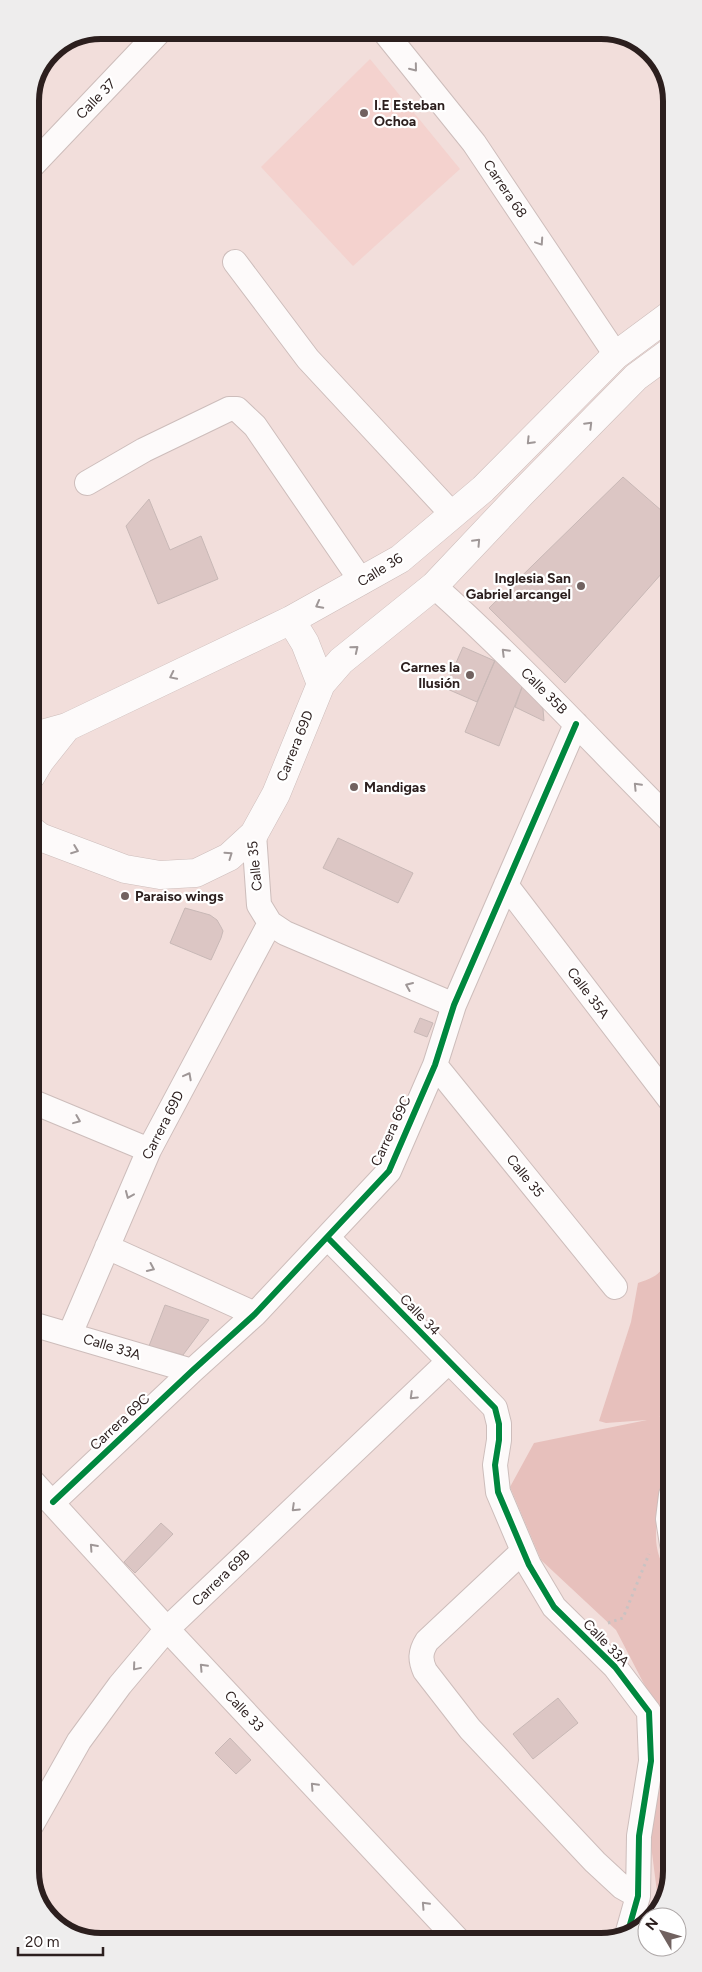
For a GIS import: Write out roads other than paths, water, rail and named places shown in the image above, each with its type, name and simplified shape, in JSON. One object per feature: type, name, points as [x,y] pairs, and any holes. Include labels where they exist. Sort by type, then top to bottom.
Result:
[{"type":"main road","name":"Calle 36","points":[[39,735],[67,727],[291,620],[362,582],[400,559],[483,489],[616,355],[663,320]]},
{"type":"main road","points":[[291,620],[305,643],[321,684],[341,661],[434,586],[636,377],[663,357]]},
{"type":"main road","name":"Carrera 69D","points":[[254,834],[276,794],[321,684]]},
{"type":"main road","points":[[39,763],[67,727]]},
{"type":"main road","name":"Calle 35","points":[[39,838],[125,869],[160,875],[196,873],[229,857],[254,834]]},
{"type":"street","name":"Calle 37","points":[[39,159],[152,39]]},
{"type":"street","name":"Carrera 68","points":[[390,39],[474,143],[616,355]]},
{"type":"street","points":[[236,262],[308,359],[453,515]]},
{"type":"street","points":[[87,483],[144,450],[229,409],[237,409],[255,426],[362,582]]},
{"type":"street","name":"Calle 35B","points":[[434,586],[469,617],[663,814]]},
{"type":"street","name":"Carrera 69C","points":[[53,1502],[255,1314],[389,1171],[435,1065],[454,1005],[576,724]]},
{"type":"street","name":"Calle 35","points":[[254,834],[259,905],[270,922]]},
{"type":"street","name":"Calle 35A","points":[[506,885],[663,1091]]},
{"type":"street","points":[[270,922],[285,932],[454,1005]]},
{"type":"street","name":"Carrera 69D","points":[[70,1334],[149,1150],[270,922]]},
{"type":"street","name":"Calle 35","points":[[435,1065],[615,1287]]},
{"type":"street","points":[[39,1104],[149,1150]]},
{"type":"street","name":"Calle 34","points":[[328,1238],[495,1408]]},
{"type":"street","points":[[107,1247],[255,1314]]},
{"type":"street","name":"Calle 33A","points":[[39,1326],[192,1371]]},
{"type":"street","name":"Carrera 69B","points":[[39,1811],[79,1740],[120,1685],[167,1629],[448,1362]]},
{"type":"street","name":"Calle 33A","points":[[495,1408],[499,1432],[495,1465],[498,1492],[529,1565],[554,1607],[615,1667],[649,1712],[651,1761],[639,1836],[638,1896],[629,1926]]},
{"type":"street","name":"Calle 33","points":[[39,1488],[167,1629],[451,1933]]},
{"type":"street","points":[[523,1551],[427,1641],[421,1655],[421,1663],[425,1671],[483,1743],[595,1862],[622,1887],[638,1896]]},
{"type":"place","name":"I.E Esteban Ochoa","points":[[364,113]]},
{"type":"place","name":"Inglesia San Gabriel arcangel","points":[[581,586]]},
{"type":"place","name":"Carnes la Ilusión","points":[[470,675]]},
{"type":"place","name":"Mandigas","points":[[354,787]]},
{"type":"place","name":"Paraiso wings","points":[[125,896]]}]
